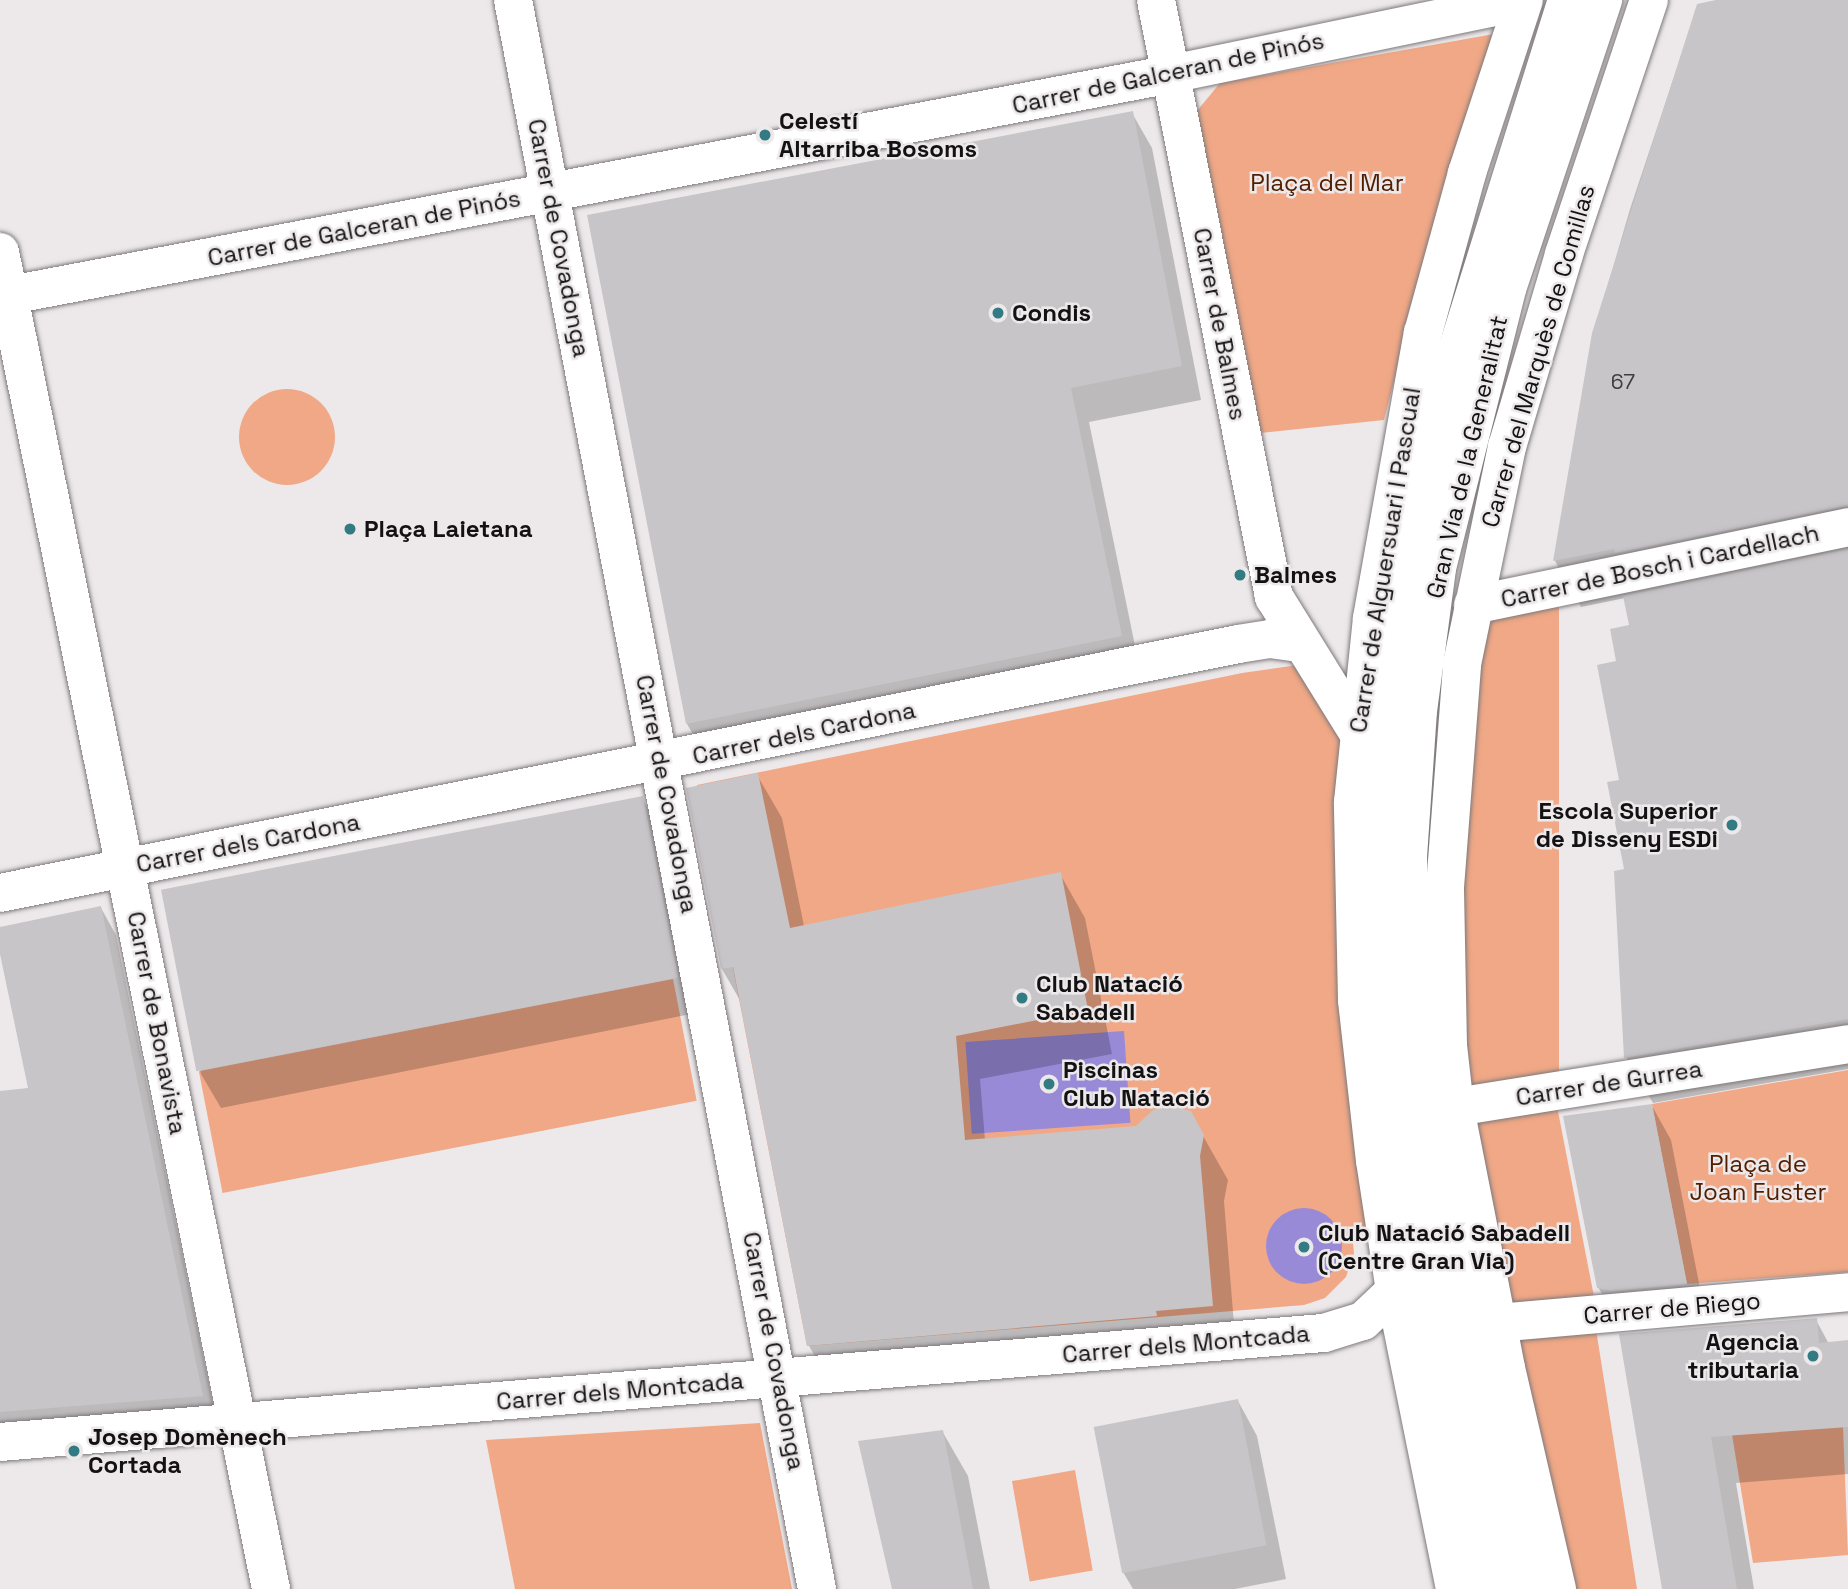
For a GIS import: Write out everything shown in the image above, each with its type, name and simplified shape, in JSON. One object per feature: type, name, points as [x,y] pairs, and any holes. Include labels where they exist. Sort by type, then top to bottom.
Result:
[{"type":"street","name":"Carrer de Covadonga","points":[[513,0],[780,1377],[817,1589]]},
{"type":"street","name":"Carrer de Balmes","points":[[1156,0],[1274,597],[1299,643]]},
{"type":"street","name":"Carrer de Galceran de Pinós","points":[[4,296],[1171,74],[1500,6],[1509,0]]},
{"type":"street","name":"Carrer de Alguersuari I Pascual","points":[[1411,1113],[1354,942],[1357,731],[1374,604],[1423,333],[1466,173],[1524,0]]},
{"type":"street","name":"Gran Via de la Generalitat","points":[[1526,1589],[1440,1210],[1382,1018],[1375,862],[1382,737],[1399,614],[1450,373],[1567,0]]},
{"type":"street","name":"Gran Via de la Generalitat","points":[[1490,1589],[1410,1289],[1408,857],[1418,711],[1437,568],[1507,289],[1603,0]]},
{"type":"street","name":"Carrer del Marquès de Comillas","points":[[1557,1589],[1497,1324],[1411,1113],[1448,1046],[1445,887],[1461,676],[1473,605],[1510,434],[1564,254],[1649,0]]},
{"type":"street","name":"Carrer de Bonavista","points":[[0,252],[4,296],[126,867],[271,1589]]},
{"type":"street","name":"Carrer de Bosch i Cardellach","points":[[1473,605],[1848,527]]},
{"type":"street","name":"Carrer dels Cardona","points":[[0,893],[1238,644],[1270,639],[1299,643]]},
{"type":"street","points":[[1299,643],[1357,731]]},
{"type":"street","points":[[1410,966],[1461,676]]},
{"type":"street","name":"Carrer de Gurrea","points":[[1411,1113],[1848,1044]]},
{"type":"street","points":[[1410,1289],[1406,1341],[1455,1589]]},
{"type":"street","name":"Carrer dels Montcada","points":[[0,1442],[1324,1333],[1363,1321],[1410,1289]]},
{"type":"street","name":"Carrer de Riego","points":[[1497,1324],[1848,1292]]},
{"type":"green space","name":"Plaça del Mar","points":[[1494,34],[1427,252],[1384,420],[1261,433],[1192,117],[1220,83]]},
{"type":"green space","points":[[287,389],[305,393],[321,403],[331,419],[335,437],[331,455],[321,471],[305,481],[287,485],[269,481],[253,471],[243,455],[239,437],[243,419],[253,403],[269,393]]},
{"type":"green space","points":[[1559,607],[1559,1073],[1471,1088],[1456,934],[1483,617]]},
{"type":"green space","name":"Club Natació Sabadell","points":[[1305,664],[1357,731],[1381,1229],[1352,1233],[1354,1253],[1346,1277],[1325,1298],[1304,1305],[807,1346],[697,785],[1242,673]]},
{"type":"green space","points":[[673,979],[697,1101],[223,1193],[199,1071]]},
{"type":"green space","name":"Plaça de Joan Fuster","points":[[1848,1070],[1848,1272],[1687,1284],[1652,1104]]},
{"type":"green space","points":[[1555,1096],[1596,1308],[1504,1326],[1463,1114]]},
{"type":"green space","points":[[1595,1323],[1637,1589],[1562,1589],[1508,1333]]},
{"type":"green space","points":[[1728,1410],[1843,1427],[1848,1555],[1753,1563]]},
{"type":"green space","points":[[760,1423],[792,1589],[515,1589],[486,1440]]},
{"type":"green space","points":[[1075,1470],[1093,1570],[1030,1582],[1012,1481]]},
{"type":"shaded area","name":"Piscinas Club Natació","points":[[1124,1031],[1130,1123],[972,1134],[965,1042]]},
{"type":"shaded area","name":"Club Natació Sabadell (Centre Gran Via)","points":[[1304,1208],[1319,1211],[1331,1219],[1339,1231],[1342,1246],[1339,1261],[1331,1273],[1319,1281],[1304,1284],[1289,1281],[1277,1273],[1269,1261],[1266,1246],[1269,1231],[1277,1219],[1289,1211]]},
{"type":"building","points":[[1716,0],[1848,0],[1848,506],[1615,553],[1614,549],[1553,561],[1592,333],[1697,4]]},
{"type":"building","points":[[1133,111],[1182,366],[1071,388],[1122,636],[686,724],[587,215]]},
{"type":"building","name":"Escola Superior de Disseny ESDi","points":[[1848,549],[1848,1019],[1624,1058],[1614,871],[1624,869],[1607,782],[1619,780],[1597,665],[1616,661],[1610,629],[1629,625],[1623,596]]},
{"type":"building","points":[[758,773],[790,928],[1061,872],[1088,1010],[956,1036],[965,1140],[1136,1126],[1153,1110],[1169,1105],[1191,1111],[1204,1135],[1200,1156],[1213,1306],[1156,1311],[1157,1316],[807,1346],[733,967],[721,969],[686,788]]},
{"type":"building","points":[[643,796],[678,978],[196,1071],[161,890]]},
{"type":"building","points":[[101,906],[203,1396],[0,1412],[0,1091],[28,1088],[0,954],[0,927]]},
{"type":"building","points":[[1652,1104],[1687,1284],[1612,1291],[1597,1288],[1563,1116]]},
{"type":"building","points":[[1817,1318],[1819,1343],[1848,1340],[1848,1427],[1711,1437],[1737,1589],[1662,1589],[1619,1334]]},
{"type":"building","points":[[1238,1399],[1266,1545],[1122,1573],[1094,1427]]},
{"type":"building","points":[[943,1430],[973,1589],[892,1589],[858,1441]]},
{"type":"place","name":"Celestí Altarriba Bosoms","points":[[765,135]]},
{"type":"place","name":"Condis","points":[[998,313]]},
{"type":"place","name":"Plaça Laietana","points":[[350,529]]},
{"type":"place","name":"Balmes","points":[[1240,575]]},
{"type":"place","name":"Escola Superior de Disseny ESDi","points":[[1732,825]]},
{"type":"place","name":"Club Natació Sabadell","points":[[1022,998]]},
{"type":"place","name":"Piscinas Club Natació","points":[[1049,1084]]},
{"type":"place","name":"Club Natació Sabadell (Centre Gran Via)","points":[[1304,1247]]},
{"type":"place","name":"Agencia tributaria","points":[[1813,1356]]},
{"type":"place","name":"Josep Domènech Cortada","points":[[74,1451]]}]
